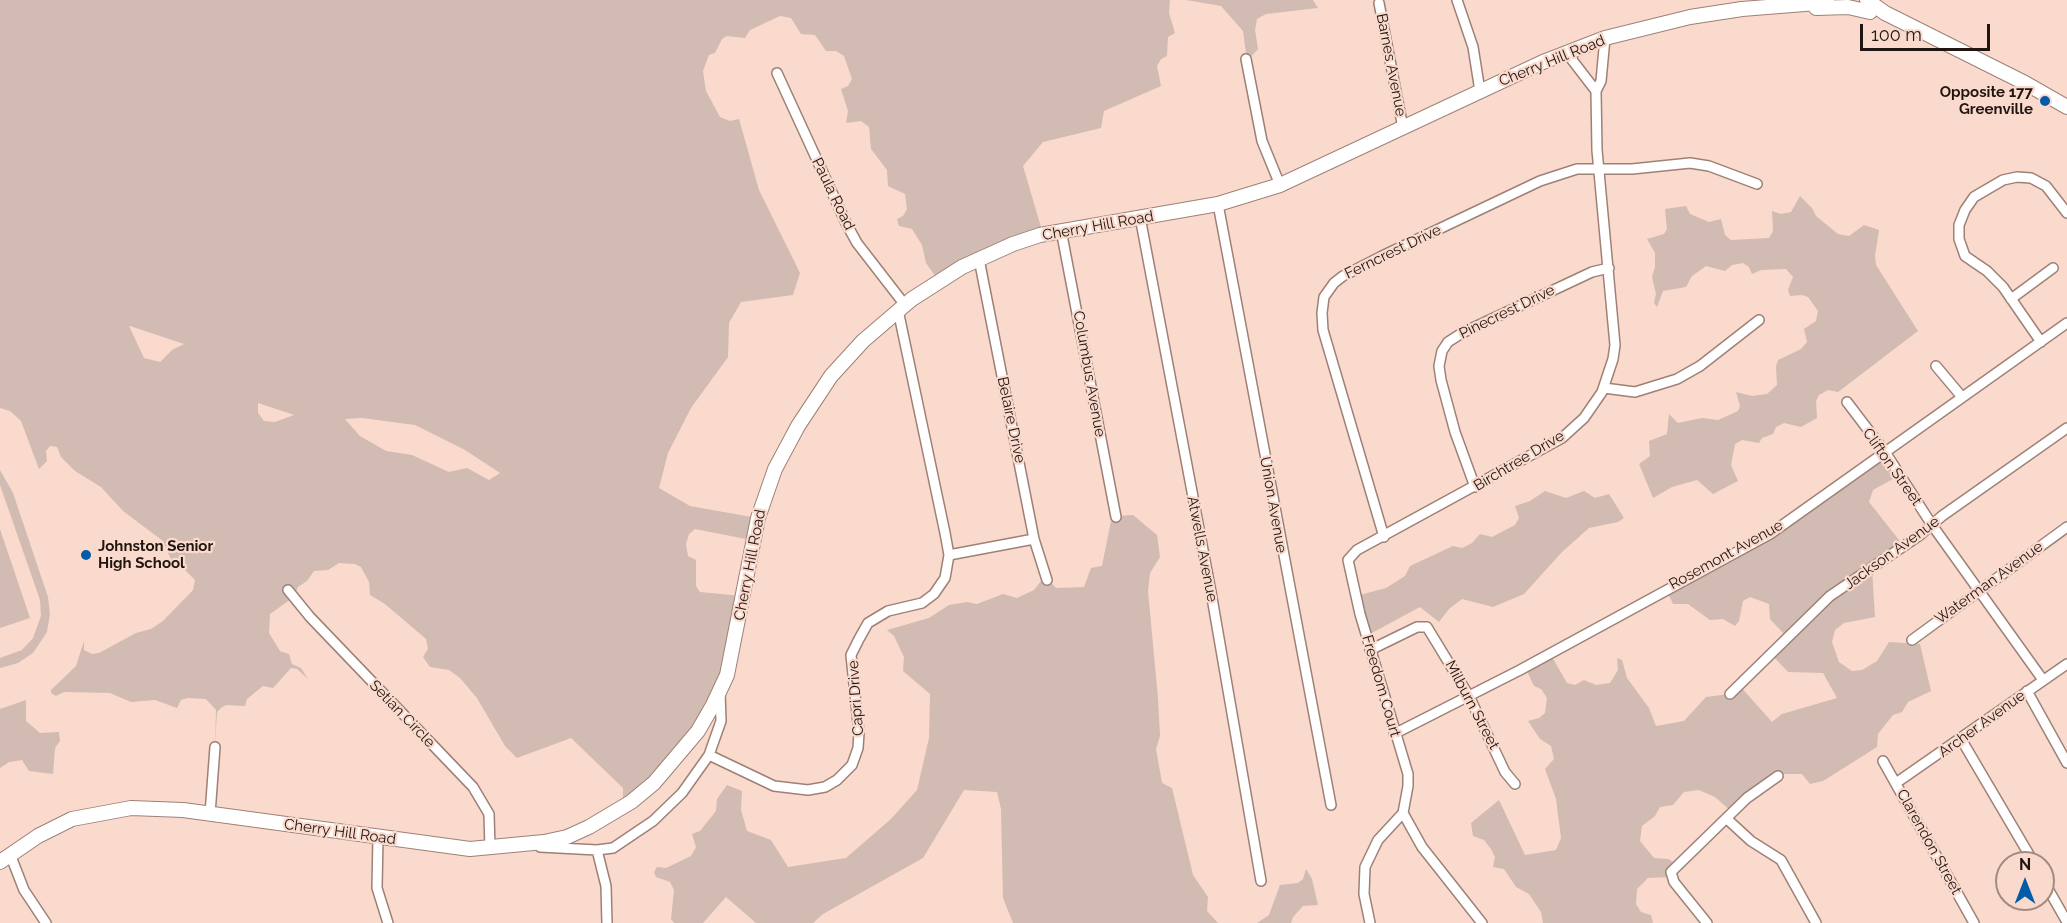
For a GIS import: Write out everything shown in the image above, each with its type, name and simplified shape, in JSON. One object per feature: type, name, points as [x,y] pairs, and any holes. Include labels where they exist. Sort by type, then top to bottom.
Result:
[{"type":"main road","name":"Cherry Hill Road","points":[[5,858],[56,826],[105,811],[144,807],[447,847],[490,849],[567,837],[631,802],[654,783],[698,731],[720,692],[737,629],[758,518],[776,469],[810,406],[831,376],[863,341],[902,308],[979,259],[1013,244],[1061,230],[1218,204],[1280,185],[1566,52],[1605,38],[1690,17],[1827,0]]},
{"type":"main road","points":[[1854,0],[1868,6],[1904,30],[1962,52],[2067,107]]},
{"type":"main road","points":[[1764,8],[1778,10],[1868,6]]},
{"type":"street","points":[[1457,0],[1473,47],[1480,91]]},
{"type":"street","name":"Barnes Avenue","points":[[1379,3],[1403,128]]},
{"type":"street","name":"Birchtree Drive","points":[[1348,560],[1352,554],[1562,438],[1584,418],[1604,388],[1615,345],[1599,167],[1596,91],[1601,81],[1605,38]]},
{"type":"street","points":[[1566,52],[1596,91]]},
{"type":"street","points":[[1246,59],[1262,141],[1280,185]]},
{"type":"street","name":"Paula Road","points":[[777,73],[852,233],[902,308]]},
{"type":"street","name":"Ferncrest Drive","points":[[1384,537],[1326,341],[1322,313],[1324,297],[1343,276],[1523,189],[1554,175],[1578,169],[1599,167],[1632,169],[1690,163],[1709,166],[1757,184]]},
{"type":"street","points":[[2041,342],[1993,276],[1970,260],[1962,251],[1959,225],[1969,203],[1982,191],[2003,180],[2024,177],[2046,186],[2067,213]]},
{"type":"street","name":"Union Avenue","points":[[1218,204],[1301,657],[1331,805]]},
{"type":"street","name":"Atwells Avenue","points":[[1140,217],[1211,592],[1262,881]]},
{"type":"street","name":"Columbus Avenue","points":[[1061,230],[1116,517]]},
{"type":"street","name":"Belaire Drive","points":[[979,259],[1034,539],[1047,580]]},
{"type":"street","name":"Pinecrest Drive","points":[[1475,488],[1441,380],[1439,366],[1442,351],[1448,342],[1462,333],[1592,272],[1609,268]]},
{"type":"street","points":[[2011,299],[2053,268]]},
{"type":"street","name":"Capri Drive","points":[[709,755],[774,786],[808,790],[825,787],[837,780],[852,765],[858,747],[860,733],[851,655],[859,639],[868,623],[888,611],[922,603],[934,594],[945,578],[949,555],[902,308]]},
{"type":"street","points":[[1604,388],[1635,392],[1677,379],[1701,366],[1759,320]]},
{"type":"street","name":"Rosemont Avenue","points":[[1394,734],[1770,534],[2067,323]]},
{"type":"street","points":[[1936,366],[1962,397]]},
{"type":"street","name":"Clifton Street","points":[[1847,402],[1885,452],[1932,525],[2043,680]]},
{"type":"street","name":"Jackson Avenue","points":[[1730,694],[1830,596],[2067,428]]},
{"type":"street","name":"Waterman Avenue","points":[[1912,640],[2067,527]]},
{"type":"street","points":[[949,555],[1034,539]]},
{"type":"street","name":"Freedom Court","points":[[1348,560],[1370,650],[1408,774],[1408,795],[1403,813]]},
{"type":"street","name":"Setian Circle","points":[[288,590],[310,617],[472,787],[489,814],[490,849]]},
{"type":"street","name":"Milburn Street","points":[[1370,650],[1417,627],[1427,627],[1469,696],[1505,772],[1515,784]]},
{"type":"street","name":"Archer Avenue","points":[[1896,783],[2067,664]]},
{"type":"street","points":[[2027,691],[2067,763]]},
{"type":"street","points":[[523,845],[597,850],[620,844],[653,821],[682,793],[709,755],[721,721],[720,692]]},
{"type":"street","points":[[1961,739],[2027,851]]},
{"type":"street","points":[[210,814],[215,747]]},
{"type":"street","name":"Clarendon Street","points":[[1883,761],[1974,923]]},
{"type":"street","points":[[1707,923],[1674,882],[1671,872],[1747,798],[1778,776]]},
{"type":"street","points":[[1370,923],[1364,894],[1365,867],[1378,840],[1403,813],[1422,847],[1482,923]]},
{"type":"street","points":[[1727,819],[1751,841],[1780,860],[1816,923]]},
{"type":"street","points":[[378,837],[377,888],[388,923]]},
{"type":"street","points":[[597,850],[606,886],[607,923]]},
{"type":"street","points":[[5,858],[46,923]]},
{"type":"street","points":[[2055,901],[2067,922]]},
{"type":"shaded area","points":[[0,0],[1170,0],[1169,13],[1175,33],[1168,37],[1167,56],[1161,59],[1157,66],[1161,86],[1104,111],[1101,128],[1043,142],[1023,166],[1043,234],[936,277],[926,263],[922,245],[912,229],[899,226],[897,219],[903,216],[907,209],[905,194],[888,186],[887,170],[871,149],[869,127],[861,121],[846,123],[848,111],[841,89],[848,86],[852,79],[844,56],[836,51],[826,51],[815,35],[801,34],[791,18],[780,16],[750,30],[745,38],[727,36],[722,39],[715,53],[709,55],[703,71],[706,91],[720,117],[730,121],[739,119],[759,190],[800,273],[793,295],[741,302],[729,323],[728,357],[691,408],[668,453],[659,488],[690,506],[757,518],[751,540],[695,529],[689,534],[686,544],[688,556],[696,560],[696,586],[700,592],[742,596],[737,633],[696,735],[623,806],[623,788],[571,738],[517,758],[505,746],[477,698],[460,678],[449,670],[430,667],[423,657],[428,649],[426,639],[385,604],[370,595],[369,582],[361,567],[355,564],[339,563],[328,570],[314,571],[307,581],[298,587],[294,597],[270,614],[269,633],[280,651],[289,654],[292,664],[301,668],[308,679],[297,669],[291,668],[273,688],[263,686],[247,699],[245,706],[226,705],[221,708],[217,712],[215,746],[216,710],[206,699],[181,700],[177,708],[155,700],[131,702],[110,693],[64,692],[56,696],[51,693],[51,690],[76,666],[84,641],[84,650],[92,654],[99,653],[136,633],[151,629],[163,621],[193,590],[195,580],[183,568],[173,564],[163,541],[123,511],[101,487],[75,471],[61,457],[57,447],[50,446],[46,451],[47,461],[39,469],[21,421],[10,411],[0,408]],"holes":[[[130,326],[184,344],[172,350],[160,362],[144,358]],[[258,403],[294,415],[275,422],[264,421],[258,413]],[[362,418],[415,425],[465,450],[500,473],[489,480],[467,468],[449,472],[412,455],[386,451],[360,436],[345,419]]]},
{"type":"shaded area","points":[[1186,0],[1313,0],[1318,8],[1266,14],[1257,19],[1255,30],[1258,49],[1247,61],[1243,31],[1221,6]]},
{"type":"shaded area","points":[[1800,196],[1812,208],[1816,216],[1838,234],[1849,236],[1864,225],[1879,230],[1876,265],[1918,331],[1838,392],[1828,390],[1819,395],[1816,401],[1817,418],[1801,427],[1784,423],[1776,427],[1773,434],[1762,438],[1759,443],[1742,440],[1735,444],[1731,465],[1738,481],[1713,494],[1697,480],[1672,487],[1653,498],[1639,464],[1650,456],[1649,441],[1667,434],[1669,414],[1678,423],[1702,418],[1718,420],[1738,411],[1740,406],[1736,392],[1752,396],[1767,394],[1777,385],[1778,360],[1801,349],[1807,342],[1804,329],[1816,321],[1818,311],[1808,297],[1790,296],[1788,290],[1793,277],[1786,269],[1761,270],[1752,274],[1749,267],[1743,263],[1732,265],[1725,271],[1706,266],[1692,276],[1686,287],[1663,291],[1657,307],[1654,303],[1656,294],[1652,277],[1655,253],[1647,239],[1664,234],[1667,229],[1665,209],[1686,206],[1690,214],[1709,222],[1721,219],[1725,235],[1731,240],[1769,238],[1773,231],[1772,211],[1781,214],[1791,212]]},
{"type":"shaded area","points":[[1884,451],[1900,475],[1873,490],[1869,502],[1903,545],[1872,568],[1875,617],[1844,623],[1835,630],[1832,642],[1839,662],[1852,671],[1862,670],[1877,661],[1889,642],[1920,644],[1931,691],[1908,702],[1902,712],[1893,715],[1878,734],[1877,747],[1823,781],[1810,784],[1802,774],[1779,774],[1732,812],[1715,797],[1699,790],[1684,792],[1673,805],[1660,807],[1655,816],[1642,826],[1640,841],[1654,858],[1668,859],[1677,864],[1671,877],[1648,878],[1637,889],[1636,904],[1641,912],[1651,915],[1653,923],[1543,923],[1541,912],[1529,894],[1516,887],[1504,869],[1493,867],[1495,857],[1491,849],[1484,840],[1473,836],[1471,823],[1499,800],[1525,855],[1556,850],[1561,838],[1556,799],[1545,769],[1554,759],[1551,746],[1540,739],[1528,721],[1539,718],[1545,713],[1547,698],[1541,689],[1534,686],[1525,667],[1551,655],[1567,683],[1575,685],[1584,680],[1596,685],[1610,683],[1618,670],[1617,658],[1622,660],[1627,678],[1649,708],[1656,726],[1684,721],[1706,697],[1730,694],[1739,685],[1772,722],[1782,714],[1837,698],[1823,673],[1788,672],[1770,653],[1786,636],[1770,619],[1769,604],[1750,597],[1743,601],[1739,621],[1735,626],[1723,619],[1710,620],[1688,604],[1673,604],[1666,589],[1771,533]]},
{"type":"shaded area","points":[[0,470],[13,493],[48,597],[50,614],[47,632],[33,653],[18,663],[0,668],[0,658],[22,650],[33,638],[41,616],[40,600],[0,485]]},
{"type":"shaded area","points":[[1545,491],[1566,498],[1584,491],[1595,498],[1609,494],[1624,518],[1618,522],[1589,528],[1562,552],[1524,594],[1493,607],[1462,599],[1449,609],[1439,622],[1420,607],[1368,635],[1356,596],[1386,588],[1405,576],[1410,566],[1453,546],[1462,548],[1472,543],[1480,534],[1492,537],[1515,525],[1519,518],[1515,506],[1530,501]]},
{"type":"shaded area","points":[[1133,515],[1157,535],[1160,557],[1150,573],[1148,591],[1160,736],[1156,749],[1162,783],[1172,788],[1193,875],[1208,897],[1207,911],[1218,923],[1013,923],[1003,898],[1001,809],[997,792],[964,790],[923,858],[823,914],[813,923],[756,923],[726,897],[703,923],[674,923],[671,919],[674,890],[670,882],[656,877],[654,872],[657,867],[666,868],[691,856],[696,847],[692,834],[700,831],[716,811],[717,799],[727,785],[742,791],[741,810],[747,831],[771,840],[788,867],[846,858],[891,819],[917,790],[929,738],[930,694],[903,671],[904,657],[894,636],[887,630],[929,618],[949,605],[967,602],[977,604],[1003,594],[1017,598],[1034,590],[1045,576],[1056,588],[1084,587],[1091,568],[1102,566],[1111,521],[1115,516]]},
{"type":"shaded area","points":[[0,529],[30,618],[0,628]]},
{"type":"shaded area","points":[[26,700],[26,721],[40,733],[59,732],[60,741],[55,748],[53,774],[29,771],[22,760],[9,762],[0,768],[0,709]]},
{"type":"shaded area","points":[[1306,869],[1312,879],[1318,905],[1303,906],[1293,917],[1291,923],[1257,923],[1269,915],[1280,885],[1298,883],[1303,879]]},
{"type":"place","name":"Opposite 177 Greenville","points":[[2045,101]]},
{"type":"place","name":"Johnston Senior High School","points":[[86,555]]}]
